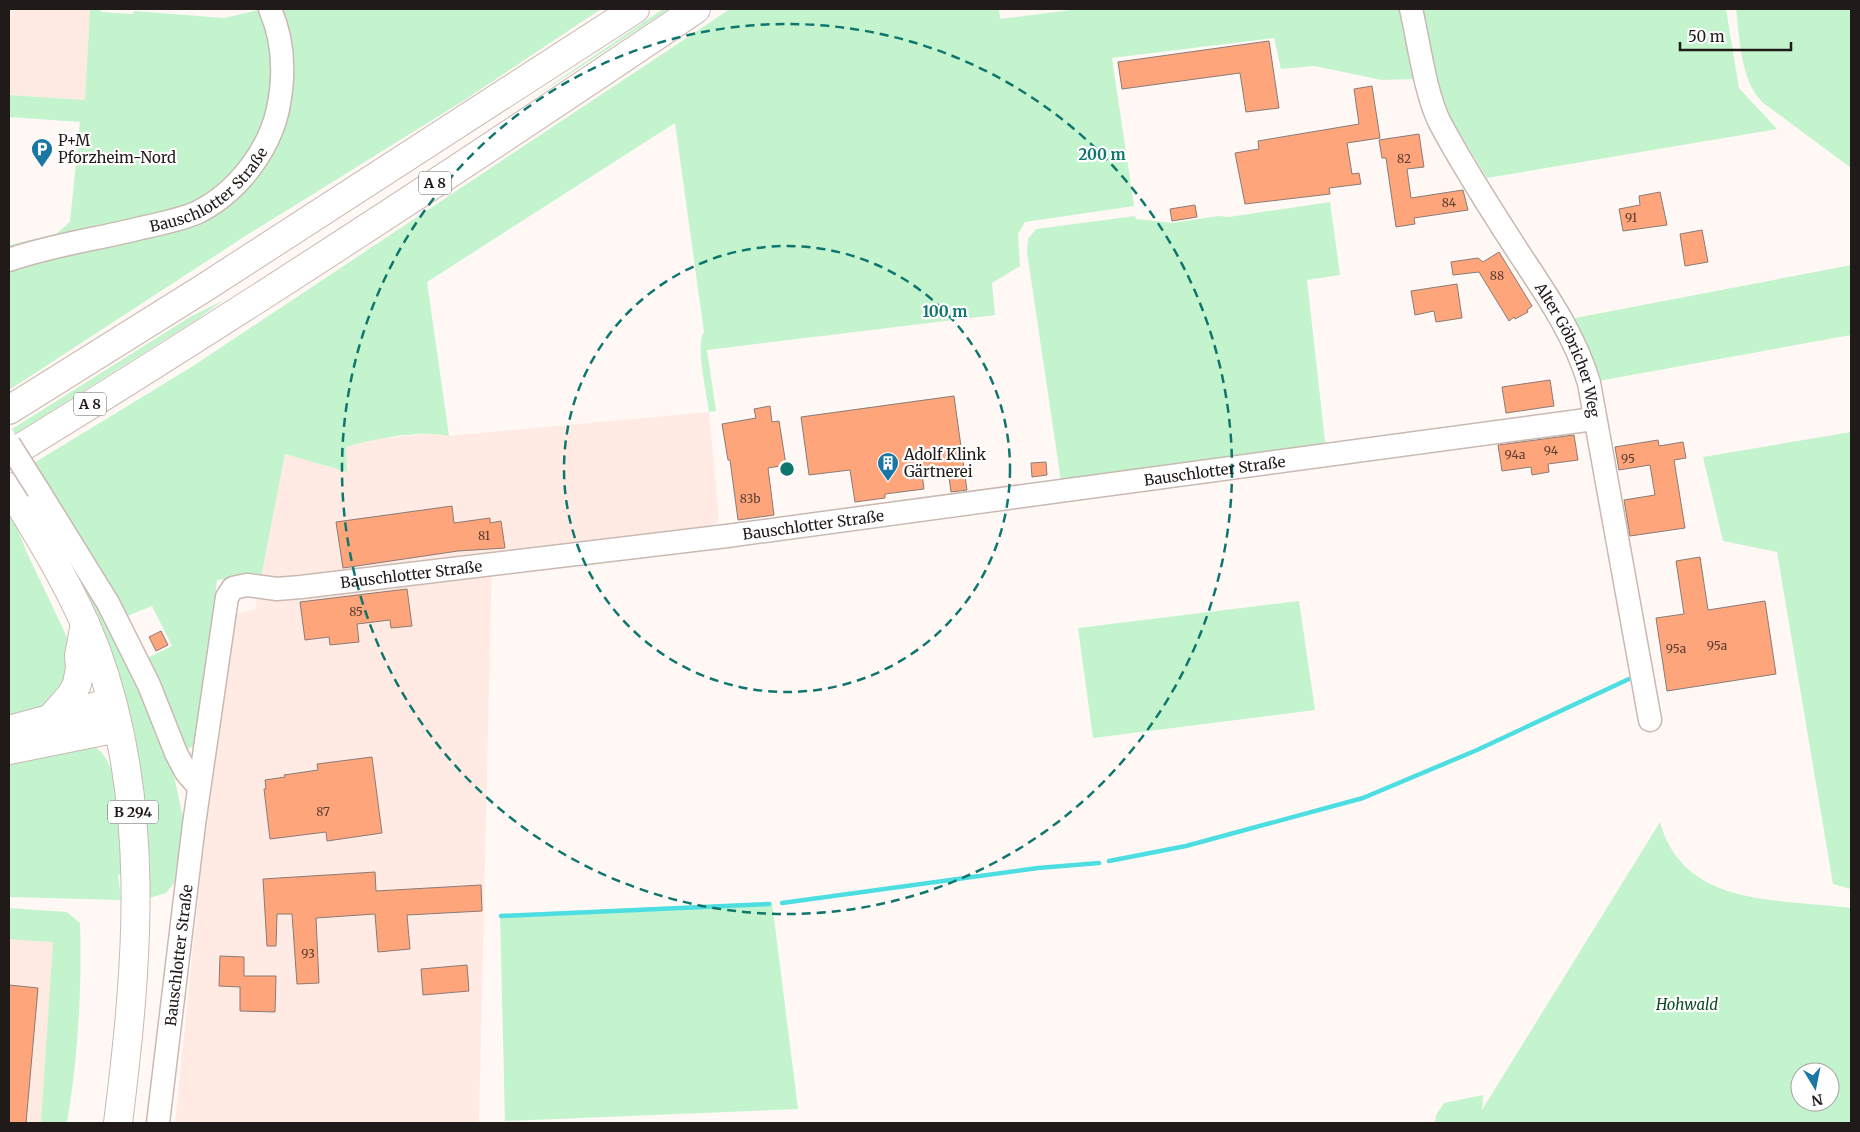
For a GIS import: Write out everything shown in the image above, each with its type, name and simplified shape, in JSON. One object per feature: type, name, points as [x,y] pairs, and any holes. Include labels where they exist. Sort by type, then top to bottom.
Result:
[{"type":"main road","name":"A 8","points":[[9,410],[204,288],[635,9]]},
{"type":"main road","name":"A 8","points":[[9,455],[172,354],[368,228],[696,9]]},
{"type":"main road","name":"B 294","points":[[9,487],[58,568],[85,623],[115,715],[131,796],[137,925],[118,1123]]},
{"type":"main road","points":[[52,717],[72,694],[77,684],[80,668],[79,656],[85,623]]},
{"type":"main road","points":[[9,730],[52,717],[115,715]]},
{"type":"main road","points":[[9,750],[115,715]]},
{"type":"street","name":"Bauschlotter Straße","points":[[9,260],[187,216],[201,210],[232,186],[259,155],[276,118],[282,87],[282,63],[277,25],[270,9]]},
{"type":"street","name":"Alter Göbricher Weg","points":[[1411,9],[1430,92],[1440,122],[1571,337],[1588,383],[1650,720]]},
{"type":"street","name":"Bauschlotter Straße","points":[[158,1123],[199,787],[226,597],[233,588],[240,586],[277,589],[301,587],[622,549],[1594,419]]},
{"type":"street","points":[[9,444],[108,602],[149,685],[176,753],[186,772],[199,787]]},
{"type":"shaded area","points":[[9,9],[90,9],[85,100],[9,95]]},
{"type":"shaded area","points":[[709,412],[719,518],[710,533],[492,557],[479,1123],[175,1123],[211,774],[233,615],[255,609],[285,454],[346,472],[346,447],[374,439],[438,433],[449,436]]},
{"type":"shaded area","points":[[9,926],[56,929],[54,1123],[9,1123]]},
{"type":"green space","points":[[90,9],[100,9],[101,12],[133,14],[134,11],[224,18],[258,10],[268,29],[274,82],[265,122],[248,157],[223,186],[193,206],[9,255],[9,245],[56,234],[70,222],[80,122],[9,117],[9,95],[85,100]]},
{"type":"green space","points":[[280,9],[601,9],[463,101],[247,235],[9,390],[9,269],[176,227],[269,155]]},
{"type":"green space","points":[[663,9],[669,9],[519,107]]},
{"type":"green space","points":[[730,9],[999,9],[1000,19],[1078,9],[1400,9],[1414,79],[1382,80],[1314,66],[1281,69],[1274,38],[1112,58],[1134,206],[1025,222],[1018,234],[1020,266],[992,283],[995,315],[707,350],[716,411],[709,412],[701,358],[704,332],[675,123],[427,282],[449,436],[412,434],[383,438],[346,447],[347,472],[285,454],[260,583],[238,577],[217,580],[197,737],[193,746],[188,749],[181,747],[145,659],[172,646],[152,606],[125,617],[34,463],[193,366]]},
{"type":"green space","points":[[1421,9],[1726,9],[1739,88],[1777,129],[1487,178],[1440,101]]},
{"type":"green space","points":[[1736,9],[1851,9],[1851,168],[1762,102],[1749,82],[1745,70]]},
{"type":"green space","points":[[1330,202],[1340,275],[1307,280],[1326,450],[1061,481],[1027,252],[1028,239],[1036,229],[1135,216],[1136,219],[1173,223]]},
{"type":"green space","points":[[1851,265],[1851,335],[1593,382],[1571,324],[1575,318]]},
{"type":"green space","points":[[224,300],[196,320],[15,434],[12,429],[190,317]]},
{"type":"green space","points":[[1851,432],[1851,889],[1833,884],[1777,552],[1723,541],[1703,457]]},
{"type":"green space","points":[[27,493],[92,584],[143,690],[175,780],[183,818],[174,883],[166,893],[149,898],[150,860],[136,749],[126,701],[116,669],[85,589]]},
{"type":"green space","points":[[12,515],[27,553],[66,635],[71,654],[58,701],[9,723],[9,518]]},
{"type":"green space","points":[[1299,601],[1315,710],[1093,738],[1078,628]]},
{"type":"green space","points":[[93,746],[103,754],[116,785],[121,823],[124,874],[118,875],[121,900],[9,897],[9,758]]},
{"type":"green space","name":"Hohwald","points":[[1660,822],[1672,850],[1690,871],[1712,885],[1738,894],[1766,899],[1851,908],[1851,1123],[1435,1123],[1436,1115],[1444,1103],[1483,1095],[1482,1110]]},
{"type":"green space","points":[[772,902],[798,1109],[505,1121],[500,914]]},
{"type":"green space","points":[[9,908],[67,912],[80,923],[78,1023],[67,1123],[41,1123],[53,942],[9,939]]},
{"type":"building","points":[[1269,41],[1279,108],[1246,112],[1240,73],[1122,89],[1118,62]]},
{"type":"building","points":[[1372,86],[1380,138],[1347,143],[1352,174],[1359,173],[1361,184],[1329,188],[1330,194],[1245,204],[1235,153],[1259,149],[1258,141],[1359,124],[1354,89]]},
{"type":"building","points":[[1419,134],[1424,167],[1407,169],[1411,198],[1463,190],[1468,210],[1414,218],[1415,224],[1396,227],[1386,158],[1382,158],[1379,140]]},
{"type":"building","points":[[1660,192],[1667,225],[1623,231],[1619,209],[1640,205],[1639,196]]},
{"type":"building","points":[[1195,205],[1197,217],[1172,221],[1170,209]]},
{"type":"building","points":[[1702,230],[1708,262],[1685,266],[1680,234]]},
{"type":"building","points":[[1499,252],[1532,306],[1527,310],[1528,312],[1509,321],[1479,272],[1453,275],[1451,262],[1478,258],[1483,262]]},
{"type":"building","points":[[1457,284],[1462,318],[1436,322],[1434,311],[1415,315],[1411,291]]},
{"type":"building","points":[[1550,380],[1554,406],[1506,413],[1502,387]]},
{"type":"building","points":[[954,396],[967,490],[951,492],[948,470],[922,474],[924,489],[885,494],[885,498],[855,502],[850,470],[809,475],[801,417]]},
{"type":"building","points":[[770,406],[772,422],[779,421],[786,465],[768,468],[774,515],[738,520],[730,460],[728,460],[722,424],[756,418],[754,409]]},
{"type":"building","points":[[1574,435],[1578,460],[1548,464],[1549,472],[1532,475],[1531,467],[1502,471],[1498,445]]},
{"type":"building","points":[[1658,440],[1659,446],[1683,442],[1686,458],[1674,460],[1685,528],[1630,536],[1624,500],[1655,495],[1650,465],[1619,470],[1615,447]]},
{"type":"building","points":[[1046,462],[1047,475],[1032,477],[1031,463]]},
{"type":"building","points":[[452,506],[454,523],[490,518],[490,523],[501,521],[505,548],[458,551],[343,568],[336,522]]},
{"type":"building","points":[[1700,557],[1708,610],[1765,601],[1776,674],[1667,691],[1656,618],[1684,614],[1676,561]]},
{"type":"building","points":[[407,589],[412,626],[391,628],[390,620],[357,624],[359,642],[330,645],[329,637],[305,640],[300,602]]},
{"type":"building","points":[[161,631],[168,645],[156,651],[149,637]]},
{"type":"building","points":[[372,757],[382,833],[327,841],[326,832],[270,839],[264,789],[266,789],[265,780],[318,770],[317,764]]},
{"type":"building","points":[[375,872],[376,891],[481,885],[482,911],[407,915],[410,949],[378,952],[375,914],[316,918],[319,983],[297,984],[292,914],[277,914],[276,946],[267,946],[263,879]]},
{"type":"building","points":[[220,956],[244,957],[244,976],[276,976],[275,1012],[240,1011],[240,987],[219,986]]},
{"type":"building","points":[[467,965],[469,991],[423,995],[421,969]]},
{"type":"building","points":[[9,985],[38,988],[26,1123],[9,1123]]},
{"type":"waterway","points":[[1109,861],[1186,846],[1363,798],[1477,750],[1629,679]]},
{"type":"waterway","points":[[782,903],[1038,868],[1099,863]]},
{"type":"waterway","points":[[501,916],[769,904]]},
{"type":"place","name":"P+M Pforzheim-Nord","points":[[42,168]]},
{"type":"place","name":"Adolf Klink Gärtnerei","points":[[888,482]]}]
